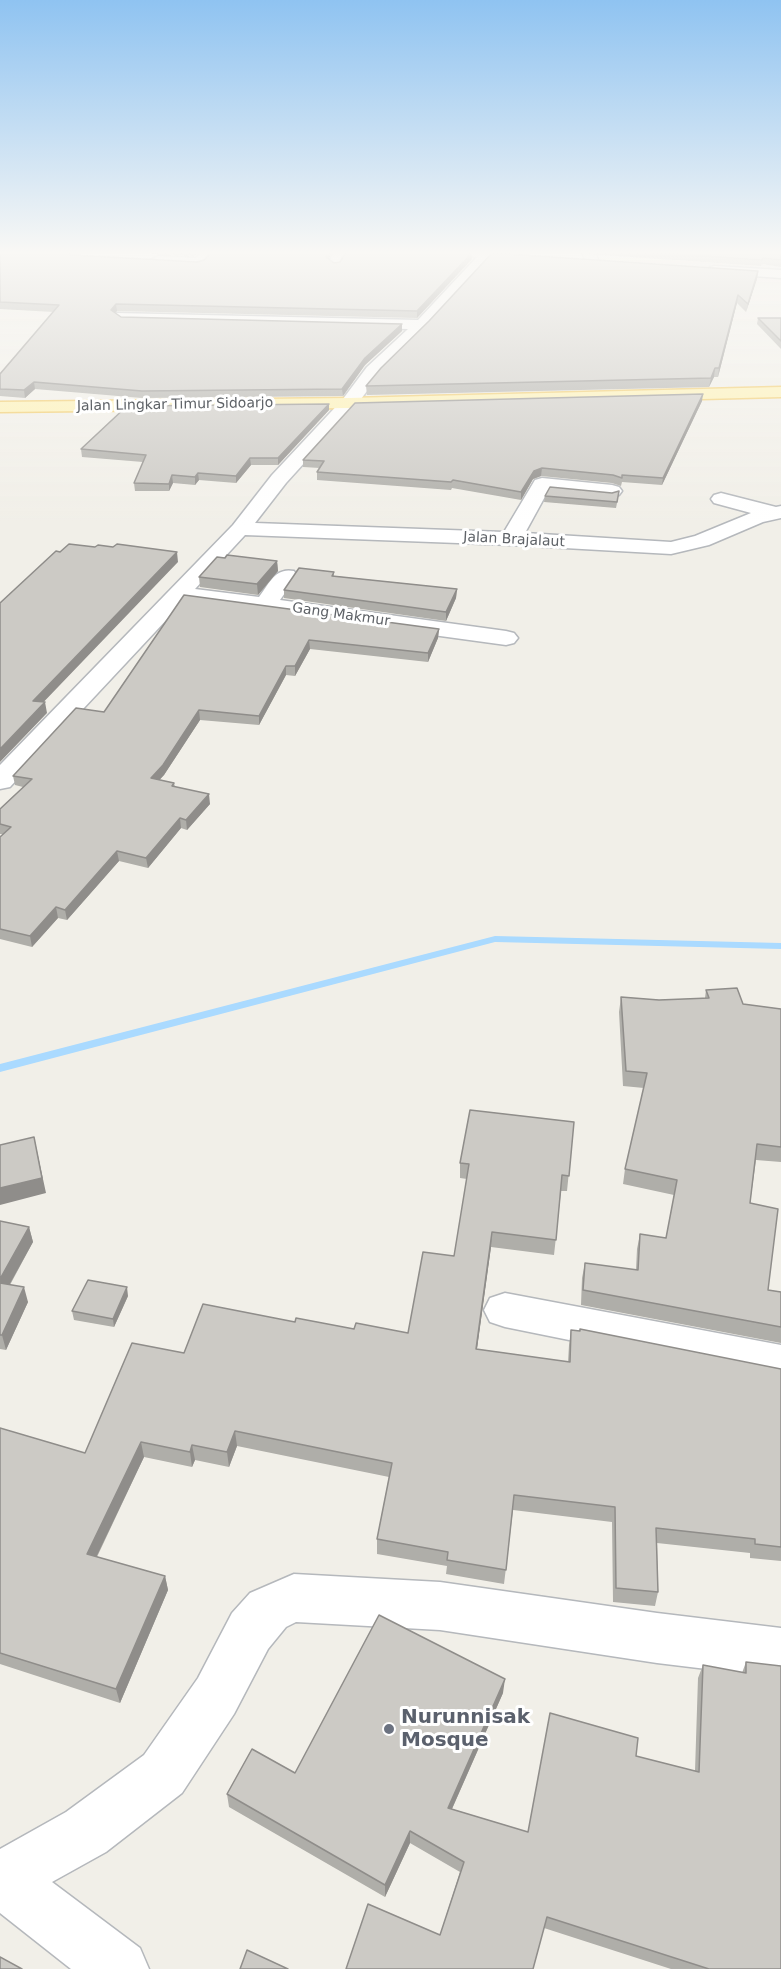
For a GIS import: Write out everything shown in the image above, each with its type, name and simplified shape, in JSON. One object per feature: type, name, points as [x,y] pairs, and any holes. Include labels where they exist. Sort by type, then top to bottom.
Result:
[{"type":"main road","name":"Jalan Lingkar Timur Sidoarjo","points":[[0,407],[349,404],[781,392]]},
{"type":"street","points":[[0,782],[235,534],[279,479],[349,404],[373,371],[404,342]]},
{"type":"street","points":[[511,539],[542,484],[612,490]]},
{"type":"street","points":[[721,499],[777,513]]},
{"type":"street","name":"Jalan Brajalaut","points":[[235,534],[511,539],[671,548],[712,538],[777,513]]},
{"type":"street","points":[[265,605],[286,576]]},
{"type":"street","name":"Gang Makmur","points":[[177,593],[506,638]]},
{"type":"street","points":[[505,1310],[781,1364]]},
{"type":"street","points":[[119,1969],[1,1879],[86,1832],[163,1774],[216,1696],[250,1631],[268,1610],[294,1598],[440,1606],[657,1638],[781,1653]]},
{"type":"building","points":[[27,342],[383,342],[365,358],[342,389],[142,391],[34,382],[24,390],[0,389],[0,374]]},
{"type":"building","points":[[408,342],[726,342],[719,368],[715,368],[711,378],[366,386]]},
{"type":"building","points":[[703,394],[663,478],[622,475],[622,478],[613,475],[542,468],[534,471],[521,492],[453,480],[451,482],[317,472],[324,461],[303,460],[355,403]]},
{"type":"building","points":[[329,404],[278,458],[250,458],[236,476],[198,473],[195,477],[172,475],[169,484],[134,483],[146,455],[81,449],[127,406]]},
{"type":"building","points":[[550,487],[612,493],[619,491],[617,502],[545,496]]},
{"type":"building","points":[[69,544],[113,547],[117,544],[177,552],[33,701],[45,702],[0,749],[0,603],[56,551],[60,552]]},
{"type":"building","points":[[227,555],[277,561],[257,584],[199,577],[217,557],[225,558]]},
{"type":"building","points":[[299,568],[334,572],[332,576],[457,589],[446,612],[284,590]]},
{"type":"building","points":[[184,595],[439,629],[428,653],[309,640],[295,666],[286,666],[259,716],[199,710],[163,765],[151,778],[174,783],[172,786],[209,794],[186,820],[180,818],[146,858],[117,851],[65,910],[56,907],[30,936],[0,929],[0,837],[11,827],[0,824],[0,809],[32,779],[13,776],[76,708],[104,712]]},
{"type":"building","points":[[737,988],[743,1004],[781,1009],[781,1147],[757,1144],[750,1203],[778,1209],[768,1290],[781,1292],[781,1327],[583,1290],[585,1263],[638,1270],[640,1234],[666,1238],[677,1180],[625,1169],[647,1073],[626,1071],[621,997],[659,1000],[709,998],[706,990]]},
{"type":"building","points":[[470,1110],[574,1122],[569,1176],[562,1175],[556,1240],[492,1232],[476,1349],[570,1362],[571,1330],[580,1331],[580,1329],[781,1369],[781,1547],[755,1544],[755,1539],[656,1528],[658,1592],[616,1588],[615,1507],[514,1495],[506,1570],[447,1560],[448,1552],[377,1539],[392,1463],[235,1431],[227,1452],[192,1445],[190,1452],[141,1442],[87,1554],[165,1576],[116,1689],[0,1653],[0,1428],[85,1453],[132,1343],[184,1353],[203,1304],[295,1322],[296,1318],[354,1329],[356,1323],[408,1333],[423,1252],[454,1256],[469,1164],[460,1163]]},
{"type":"building","points":[[34,1137],[42,1178],[0,1188],[0,1145]]},
{"type":"building","points":[[0,1221],[29,1227],[0,1279]]},
{"type":"building","points":[[88,1280],[127,1287],[113,1319],[72,1311]]},
{"type":"building","points":[[0,1283],[24,1287],[2,1335],[0,1335]]},
{"type":"building","points":[[379,1615],[505,1679],[448,1808],[528,1832],[550,1713],[638,1738],[636,1756],[699,1772],[703,1665],[746,1673],[746,1662],[781,1666],[781,1969],[709,1969],[547,1917],[533,1969],[346,1969],[368,1904],[440,1935],[464,1862],[410,1831],[385,1885],[227,1794],[252,1749],[295,1773]]},
{"type":"building","points":[[247,1950],[288,1969],[240,1969]]},
{"type":"building","points":[[0,1957],[22,1969],[0,1969]]},
{"type":"waterway","points":[[0,1068],[495,939],[781,946]]},
{"type":"place","name":"Nurunnisak Mosque","points":[[389,1729]]}]
